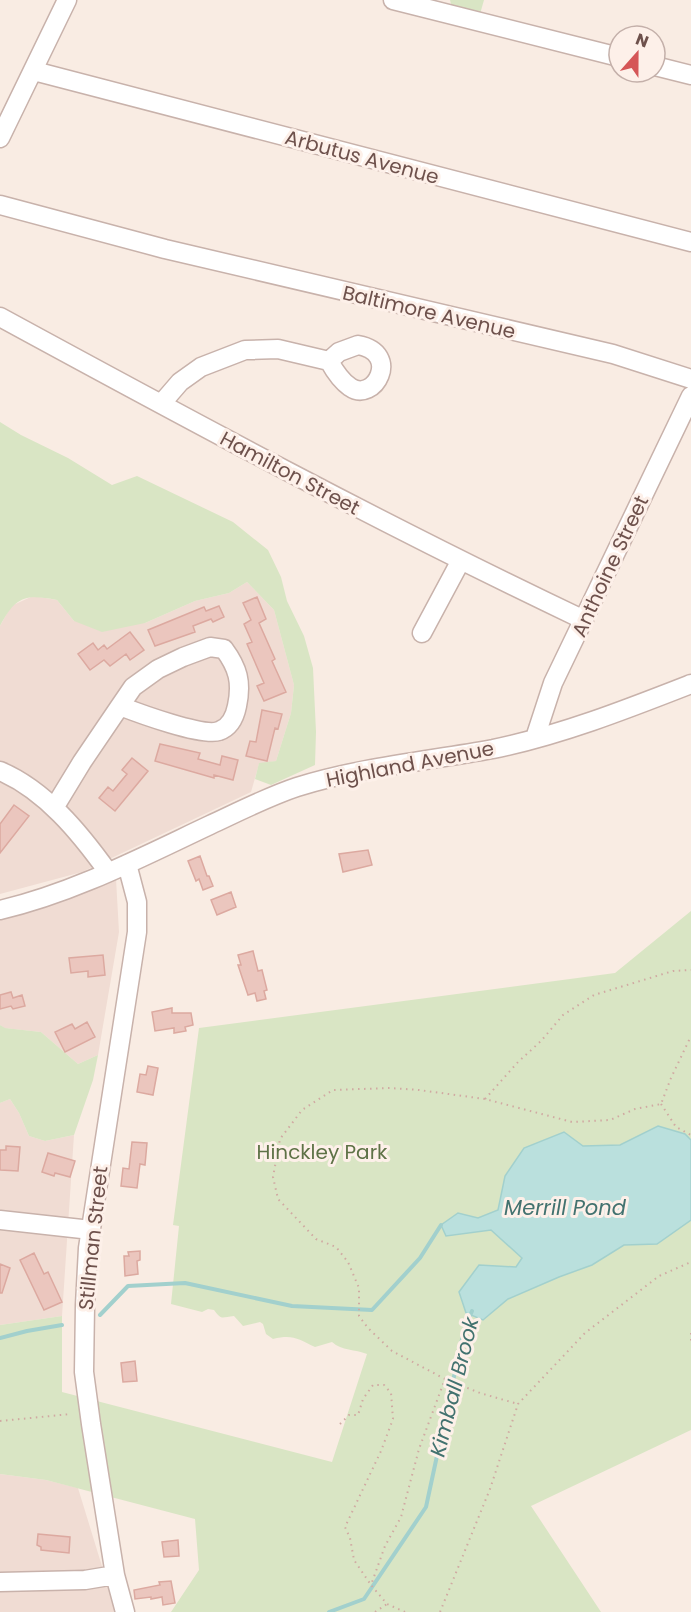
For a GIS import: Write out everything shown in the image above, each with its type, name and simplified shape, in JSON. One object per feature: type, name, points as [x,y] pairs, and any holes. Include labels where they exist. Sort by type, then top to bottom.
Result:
[{"type":"street","points":[[0,138],[67,0]]},
{"type":"street","points":[[393,0],[607,54]]},
{"type":"street","points":[[667,69],[691,75]]},
{"type":"street","name":"Arbutus Avenue","points":[[34,71],[691,242]]},
{"type":"street","name":"Baltimore Avenue","points":[[0,205],[165,249],[490,327],[592,349],[653,365],[691,379]]},
{"type":"street","name":"Hamilton Street","points":[[0,317],[315,488],[460,562],[584,620]]},
{"type":"street","points":[[160,404],[180,382],[201,367],[245,350],[278,349],[329,361]]},
{"type":"street","name":"Anthoine Street","points":[[535,738],[550,689],[691,396]]},
{"type":"street","points":[[422,633],[460,562]]},
{"type":"street","points":[[54,808],[82,762],[120,706],[133,687],[158,669],[210,647],[224,649],[236,667],[240,693],[234,719],[220,731],[205,732],[120,706]]},
{"type":"street","name":"Highland Avenue","points":[[0,910],[37,900],[108,872],[295,788],[350,772],[494,748],[564,731],[691,684]]},
{"type":"street","points":[[2,777],[54,808],[87,843],[108,872]]},
{"type":"street","name":"Stillman Street","points":[[125,1612],[114,1575],[84,1372],[88,1248],[137,932],[136,902],[127,864]]},
{"type":"street","points":[[0,1220],[91,1230]]},
{"type":"street","points":[[0,1582],[85,1580],[114,1575]]},
{"type":"path","points":[[485,1099],[563,1015],[594,995],[673,971],[691,970]]},
{"type":"path","points":[[661,1104],[691,1036]]},
{"type":"path","points":[[518,1404],[480,1393],[445,1379],[392,1351],[368,1328],[359,1316],[359,1288],[348,1262],[336,1247],[316,1239],[278,1199],[273,1177],[280,1138],[302,1110],[333,1090],[419,1090],[485,1099],[572,1122],[610,1120],[636,1109],[661,1104]]},
{"type":"path","points":[[661,1104],[676,1126],[691,1135]]},
{"type":"path","points":[[440,1612],[490,1489],[518,1404],[585,1333],[659,1276],[691,1262]]},
{"type":"path","points":[[691,1333],[691,1341]]},
{"type":"path","points":[[371,1585],[386,1546],[401,1517],[419,1449],[445,1379]]},
{"type":"path","points":[[340,1424],[349,1415],[358,1415],[363,1399],[373,1385],[384,1385],[391,1393],[393,1419],[386,1441],[345,1527],[350,1538],[354,1560],[371,1585],[387,1604],[405,1612]]},
{"type":"path","points":[[0,1421],[71,1414]]},
{"type":"path","points":[[375,1612],[387,1604]]},
{"type":"shaded area","points":[[247,582],[274,610],[294,685],[291,713],[276,761],[259,764],[251,792],[82,872],[0,894],[0,626],[11,606],[33,596],[57,600],[74,621],[145,623],[195,601],[229,593]]},
{"type":"shaded area","points":[[116,879],[119,932],[98,1055],[78,1064],[41,1032],[4,1028],[0,1025],[0,919],[24,914]]},
{"type":"shaded area","points":[[10,1099],[29,1136],[45,1141],[74,1135],[62,1316],[0,1325],[0,1103]]},
{"type":"shaded area","points":[[0,1474],[46,1480],[78,1488],[116,1612],[0,1612]]},
{"type":"green space","points":[[450,0],[484,0],[480,14],[452,8]]},
{"type":"green space","points":[[0,422],[68,458],[112,485],[137,476],[233,522],[268,550],[281,577],[287,601],[304,636],[313,668],[315,765],[271,785],[255,779],[259,763],[276,761],[291,713],[294,685],[274,610],[247,582],[229,593],[195,601],[145,623],[102,632],[74,621],[57,600],[37,597],[17,603],[11,608],[0,626]]},
{"type":"green space","name":"Hinckley Park","points":[[691,911],[691,1140],[685,1134],[658,1126],[620,1145],[583,1146],[505,1176],[498,1210],[478,1231],[491,1230],[522,1258],[516,1267],[479,1266],[483,1320],[508,1299],[592,1265],[624,1245],[657,1244],[691,1220],[691,1430],[531,1506],[601,1612],[171,1612],[199,1570],[195,1519],[46,1480],[0,1474],[0,1325],[62,1316],[62,1392],[332,1462],[367,1354],[340,1347],[332,1342],[315,1347],[291,1337],[273,1339],[266,1334],[260,1322],[243,1326],[234,1316],[222,1318],[214,1310],[208,1309],[202,1312],[171,1304],[179,1226],[173,1225],[199,1028],[615,973]]},
{"type":"green space","points":[[0,1025],[5,1028],[41,1032],[78,1064],[98,1055],[93,1080],[74,1135],[45,1141],[29,1136],[10,1099],[0,1103]]},
{"type":"water","name":"Merrill Pond","points":[[658,1126],[685,1134],[691,1140],[691,1220],[657,1244],[624,1245],[592,1265],[508,1299],[483,1320],[466,1313],[459,1292],[479,1265],[516,1267],[522,1258],[491,1230],[446,1236],[441,1225],[458,1213],[478,1218],[498,1210],[505,1176],[524,1148],[564,1132],[583,1146],[620,1145]]},
{"type":"building","points":[[257,597],[266,619],[259,623],[286,692],[264,701],[257,686],[264,683],[247,644],[252,642],[244,624],[251,620],[243,603]]},
{"type":"building","points":[[219,606],[224,617],[193,626],[195,632],[155,646],[148,630],[204,607],[206,611]]},
{"type":"building","points":[[130,632],[144,650],[130,660],[126,654],[110,666],[104,660],[90,670],[78,654],[93,643],[98,650],[104,645],[107,649]]},
{"type":"building","points":[[262,710],[282,714],[278,729],[275,728],[267,761],[246,756],[250,741],[256,742]]},
{"type":"building","points":[[160,744],[200,753],[198,759],[220,765],[222,756],[238,760],[233,780],[214,775],[214,778],[155,761]]},
{"type":"building","points":[[132,758],[148,771],[115,811],[99,798],[108,787],[113,791],[127,774],[122,770]]},
{"type":"building","points":[[14,805],[29,816],[0,853],[0,824]]},
{"type":"building","points":[[368,850],[372,865],[343,872],[339,854]]},
{"type":"building","points":[[200,856],[213,886],[203,890],[199,879],[196,881],[188,861]]},
{"type":"building","points":[[231,892],[236,907],[217,915],[211,900]]},
{"type":"building","points":[[253,951],[258,971],[262,970],[267,990],[264,991],[266,999],[257,1001],[255,993],[248,995],[238,965],[241,965],[238,955]]},
{"type":"building","points":[[103,955],[105,975],[88,977],[88,971],[71,973],[69,958]]},
{"type":"building","points":[[11,992],[13,998],[22,995],[25,1006],[0,1009],[0,995]]},
{"type":"building","points":[[172,1008],[172,1013],[191,1013],[193,1025],[185,1027],[186,1031],[174,1033],[174,1028],[155,1031],[152,1012]]},
{"type":"building","points":[[87,1022],[95,1037],[65,1052],[55,1032],[72,1024],[75,1029]]},
{"type":"building","points":[[148,1066],[158,1068],[153,1095],[137,1092],[140,1074],[146,1075]]},
{"type":"building","points":[[132,1142],[147,1143],[145,1165],[140,1164],[137,1188],[121,1186],[123,1168],[129,1169]]},
{"type":"building","points":[[6,1146],[20,1147],[18,1171],[0,1170],[0,1150],[6,1150]]},
{"type":"building","points":[[48,1153],[75,1161],[70,1177],[55,1173],[54,1176],[42,1172]]},
{"type":"building","points":[[140,1251],[140,1260],[137,1261],[138,1274],[125,1276],[124,1256],[129,1256],[128,1252]]},
{"type":"building","points":[[34,1253],[44,1274],[48,1272],[62,1302],[44,1310],[20,1260]]},
{"type":"building","points":[[0,1264],[10,1268],[2,1293],[0,1293]]},
{"type":"building","points":[[135,1361],[137,1381],[123,1382],[121,1363]]},
{"type":"building","points":[[38,1534],[70,1537],[69,1553],[41,1550],[41,1547],[37,1545]]},
{"type":"building","points":[[178,1540],[179,1556],[164,1557],[162,1542]]},
{"type":"building","points":[[171,1581],[175,1603],[163,1605],[162,1597],[135,1599],[134,1590],[160,1585],[159,1582]]},
{"type":"waterway","points":[[100,1315],[128,1286],[185,1283],[292,1306],[372,1310],[420,1258],[441,1225]]},
{"type":"waterway","name":"Kimball Brook","points":[[329,1612],[364,1599],[426,1507],[464,1330],[472,1311]]},
{"type":"waterway","points":[[0,1338],[62,1325]]}]
